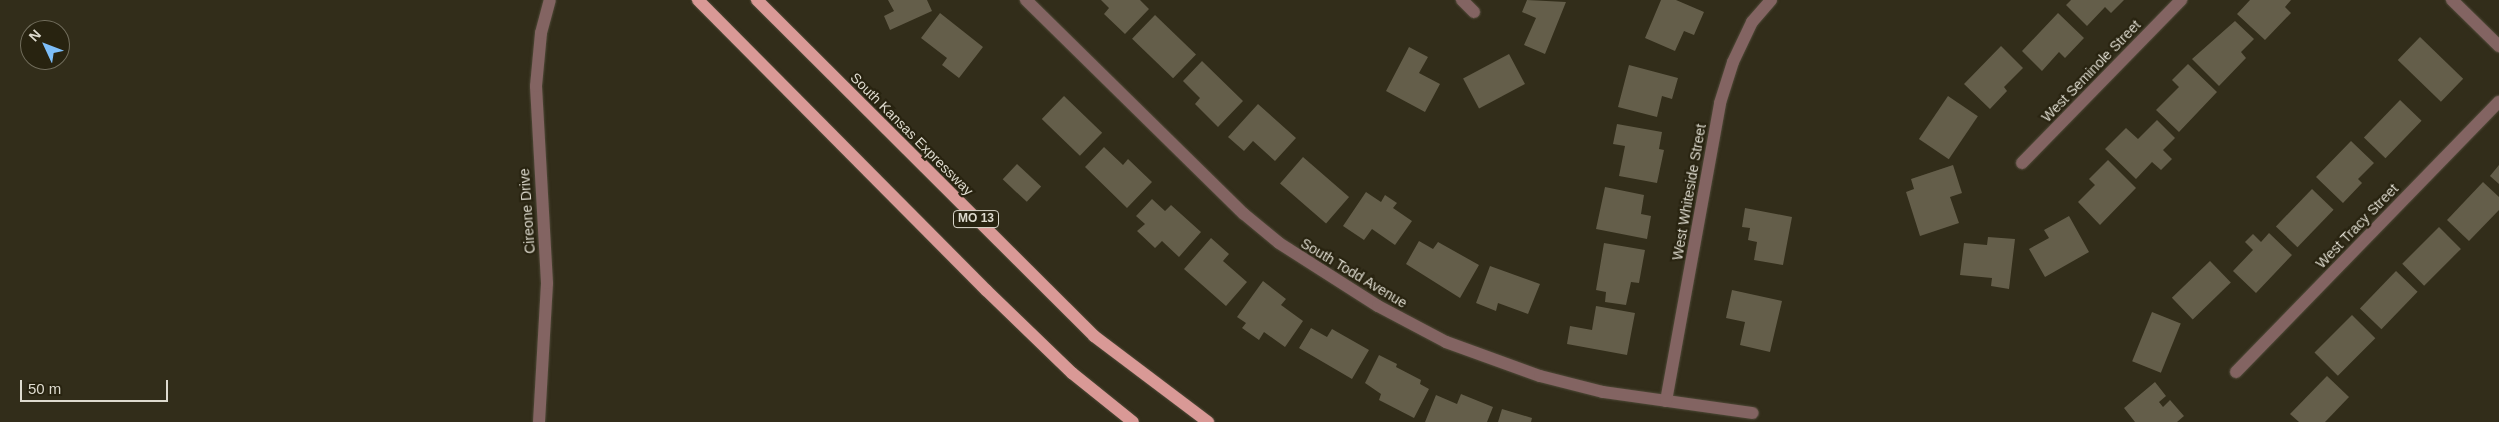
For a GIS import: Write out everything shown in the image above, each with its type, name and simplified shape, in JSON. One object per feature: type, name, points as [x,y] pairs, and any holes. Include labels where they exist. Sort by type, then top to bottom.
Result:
[{"type":"main road","name":"MO 13","points":[[698,0],[986,290],[1072,373],[1133,422]]},
{"type":"main road","name":"South Kansas Expressway","points":[[756,0],[1094,336],[1208,422]]},
{"type":"street","name":"Cireone Drive","points":[[539,422],[546,283],[536,86],[541,33],[550,0]]},
{"type":"street","name":"South Todd Avenue","points":[[1026,0],[1244,214],[1279,243],[1344,286],[1446,342],[1508,366],[1587,388],[1753,413]]},
{"type":"street","points":[[1462,0],[1474,12]]},
{"type":"street","name":"West Whiteside Street","points":[[1666,401],[1722,96],[1733,62],[1752,22],[1771,0]]},
{"type":"street","name":"West Seminole Street","points":[[2022,163],[2181,0]]},
{"type":"street","points":[[2452,0],[2499,46]]},
{"type":"street","name":"West Tracy Street","points":[[2236,372],[2499,102]]},
{"type":"building","points":[[888,0],[927,0],[932,11],[890,30],[884,16],[894,11]]},
{"type":"building","points":[[1101,0],[1140,0],[1149,9],[1125,34],[1104,14],[1109,8]]},
{"type":"building","points":[[1527,0],[1566,2],[1545,54],[1524,45],[1536,18],[1522,12]]},
{"type":"building","points":[[1661,0],[1676,0],[1704,12],[1694,35],[1684,31],[1675,51],[1645,38]]},
{"type":"building","points":[[2071,0],[2124,0],[2111,13],[2105,7],[2087,26],[2066,5]]},
{"type":"building","points":[[2250,0],[2291,0],[2285,7],[2291,13],[2265,40],[2237,14]]},
{"type":"building","points":[[940,13],[983,47],[959,78],[942,65],[947,58],[921,38]]},
{"type":"building","points":[[2058,13],[2084,38],[2065,58],[2059,52],[2042,71],[2022,51]]},
{"type":"building","points":[[1155,15],[1196,55],[1173,78],[1132,39]]},
{"type":"building","points":[[2235,21],[2254,39],[2241,52],[2246,58],[2219,86],[2192,59]]},
{"type":"building","points":[[2420,37],[2463,79],[2441,102],[2398,60]]},
{"type":"building","points":[[2001,46],[2023,68],[2004,87],[2007,91],[1990,109],[1964,84]]},
{"type":"building","points":[[1409,47],[1428,57],[1419,73],[1440,84],[1425,112],[1386,91]]},
{"type":"building","points":[[1509,54],[1525,84],[1479,108],[1463,78]]},
{"type":"building","points":[[1202,61],[1243,101],[1218,127],[1195,104],[1200,98],[1183,81]]},
{"type":"building","points":[[2188,64],[2217,92],[2179,132],[2156,110],[2179,87],[2172,80]]},
{"type":"building","points":[[1629,65],[1678,78],[1672,99],[1662,96],[1657,117],[1618,107]]},
{"type":"building","points":[[1064,96],[1102,133],[1080,156],[1042,119]]},
{"type":"building","points":[[1948,96],[1978,116],[1949,159],[1919,139]]},
{"type":"building","points":[[2400,100],[2422,121],[2385,158],[2364,137]]},
{"type":"building","points":[[1258,104],[1296,138],[1275,161],[1253,141],[1244,151],[1228,137]]},
{"type":"building","points":[[2157,120],[2175,138],[2163,150],[2172,159],[2161,170],[2152,162],[2136,179],[2105,149],[2126,128],[2138,139]]},
{"type":"building","points":[[1617,124],[1662,132],[1659,149],[1664,150],[1657,183],[1619,176],[1625,146],[1613,144]]},
{"type":"building","points":[[2351,141],[2374,163],[2358,179],[2362,183],[2343,203],[2316,177]]},
{"type":"building","points":[[1104,147],[1123,165],[1128,159],[1152,182],[1127,208],[1085,167]]},
{"type":"building","points":[[1303,157],[1349,197],[1326,223],[1280,183]]},
{"type":"building","points":[[2108,160],[2136,188],[2100,225],[2078,202],[2095,185],[2089,179]]},
{"type":"building","points":[[1017,164],[1041,187],[1027,202],[1003,179]]},
{"type":"building","points":[[1953,165],[1962,193],[1950,197],[1959,223],[1920,236],[1906,192],[1914,189],[1911,179]]},
{"type":"building","points":[[2499,165],[2499,184],[2490,176]]},
{"type":"building","points":[[2483,182],[2499,197],[2499,210],[2469,241],[2447,220]]},
{"type":"building","points":[[1605,187],[1644,195],[1641,214],[1651,216],[1647,239],[1596,229]]},
{"type":"building","points":[[2312,189],[2334,210],[2297,247],[2276,226]]},
{"type":"building","points":[[1366,192],[1381,202],[1385,195],[1397,203],[1393,208],[1412,221],[1395,245],[1372,229],[1364,240],[1343,226]]},
{"type":"building","points":[[1152,199],[1165,211],[1171,205],[1201,232],[1179,257],[1162,241],[1155,248],[1137,231],[1145,224],[1136,216]]},
{"type":"building","points":[[1745,208],[1792,217],[1783,265],[1754,260],[1757,242],[1748,240],[1750,228],[1742,227]]},
{"type":"building","points":[[2069,216],[2089,252],[2045,277],[2029,249],[2049,238],[2044,230]]},
{"type":"building","points":[[2439,227],[2461,249],[2424,286],[2402,264]]},
{"type":"building","points":[[2269,233],[2292,255],[2256,293],[2233,271],[2253,250],[2245,242],[2253,234],[2261,242]]},
{"type":"building","points":[[1988,237],[2015,239],[2009,289],[1991,286],[1992,278],[1960,275],[1964,243],[1987,245]]},
{"type":"building","points":[[1211,238],[1229,254],[1223,261],[1247,282],[1226,306],[1184,269]]},
{"type":"building","points":[[1419,241],[1433,249],[1438,242],[1479,265],[1460,298],[1406,264]]},
{"type":"building","points":[[1604,243],[1645,250],[1639,283],[1631,282],[1626,305],[1605,302],[1606,292],[1596,290]]},
{"type":"building","points":[[2210,261],[2231,283],[2193,319],[2172,298]]},
{"type":"building","points":[[1490,266],[1540,284],[1528,314],[1498,303],[1496,311],[1476,303]]},
{"type":"building","points":[[2396,271],[2418,292],[2381,329],[2360,308]]},
{"type":"building","points":[[1263,281],[1286,299],[1281,305],[1303,321],[1285,347],[1264,332],[1259,340],[1242,328],[1246,323],[1237,317]]},
{"type":"building","points":[[1732,290],[1782,301],[1770,352],[1740,345],[1745,322],[1726,318]]},
{"type":"building","points":[[1596,306],[1635,313],[1627,355],[1567,344],[1570,326],[1592,330]]},
{"type":"building","points":[[2152,312],[2181,324],[2161,373],[2132,361]]},
{"type":"building","points":[[2352,315],[2375,338],[2338,376],[2315,352]]},
{"type":"building","points":[[1311,328],[1327,337],[1332,329],[1369,350],[1352,379],[1299,348]]},
{"type":"building","points":[[1379,355],[1397,364],[1396,367],[1421,380],[1420,384],[1429,389],[1414,418],[1379,400],[1381,394],[1365,383]]},
{"type":"building","points":[[2327,376],[2349,397],[2325,422],[2299,422],[2290,414]]},
{"type":"building","points":[[2155,382],[2166,396],[2159,402],[2163,407],[2170,400],[2184,416],[2177,422],[2135,422],[2124,408]]},
{"type":"building","points":[[1461,394],[1493,407],[1487,422],[1425,422],[1436,395],[1457,404]]},
{"type":"building","points":[[1502,409],[1532,418],[1531,422],[1498,422]]}]
